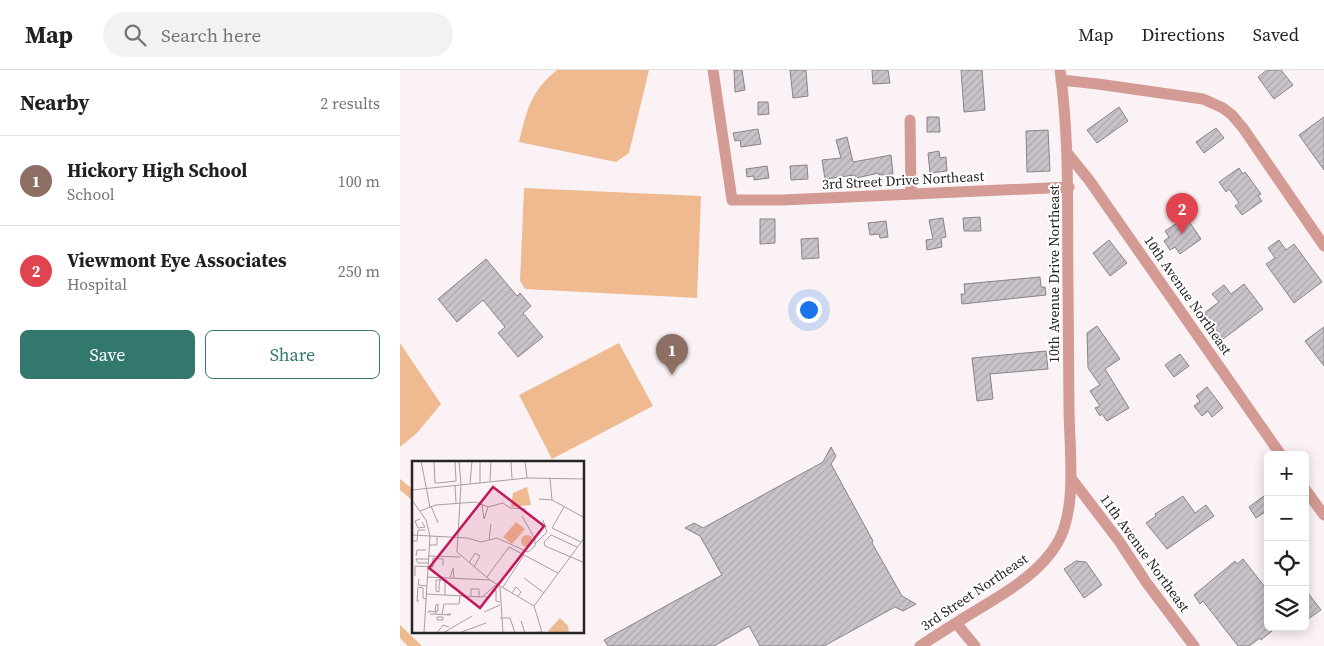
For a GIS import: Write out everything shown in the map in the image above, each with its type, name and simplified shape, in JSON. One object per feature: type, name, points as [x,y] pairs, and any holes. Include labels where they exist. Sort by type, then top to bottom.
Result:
[{"type":"street","name":"3rd Street Drive Northeast","points":[[713,70],[732,200],[783,200],[1069,187]]},
{"type":"street","name":"10th Avenue Drive Northeast","points":[[1061,75],[1069,187],[1068,286],[1071,478]]},
{"type":"street","points":[[1061,75],[1098,84],[1203,100],[1223,108],[1243,128],[1324,246]]},
{"type":"street","points":[[910,120],[911,194]]},
{"type":"street","name":"10th Avenue Northeast","points":[[1068,154],[1089,180],[1279,451]]},
{"type":"street","name":"3rd Street Northeast","points":[[920,646],[1030,575],[1049,556],[1060,538],[1068,511],[1071,478]]},
{"type":"street","name":"11th Avenue Northeast","points":[[1071,478],[1194,646]]},
{"type":"street","points":[[1309,494],[1324,515]]},
{"type":"street","points":[[956,623],[975,646]]},
{"type":"shaded area","points":[[557,70],[649,70],[629,153],[616,162],[519,142],[527,111],[535,94]]},
{"type":"shaded area","points":[[524,188],[701,196],[697,298],[525,289],[520,281]]},
{"type":"shaded area","points":[[400,343],[441,404],[417,433],[400,447]]},
{"type":"shaded area","points":[[619,343],[653,406],[552,459],[519,395]]},
{"type":"shaded area","points":[[400,479],[412,488],[412,500],[400,490]]},
{"type":"shaded area","points":[[400,625],[422,646],[408,646],[400,638]]},
{"type":"building","points":[[734,70],[742,70],[745,90],[735,92]]},
{"type":"building","points":[[790,70],[806,70],[808,96],[793,98]]},
{"type":"building","points":[[872,70],[888,70],[890,83],[873,84]]},
{"type":"building","points":[[961,70],[982,70],[985,110],[964,112]]},
{"type":"building","points":[[1267,70],[1281,70],[1293,85],[1274,99],[1258,77]]},
{"type":"building","points":[[758,102],[768,102],[769,114],[758,115]]},
{"type":"building","points":[[1119,107],[1128,121],[1097,143],[1087,130]]},
{"type":"building","points":[[927,117],[939,117],[940,132],[927,132]]},
{"type":"building","points":[[1324,117],[1324,170],[1299,135]]},
{"type":"building","points":[[1216,128],[1224,138],[1204,153],[1196,142]]},
{"type":"building","points":[[758,129],[761,144],[741,147],[740,140],[735,141],[733,133]]},
{"type":"building","points":[[1048,130],[1050,171],[1027,172],[1026,131]]},
{"type":"building","points":[[847,137],[853,162],[891,155],[893,174],[879,175],[879,173],[856,178],[855,175],[825,179],[822,160],[841,158],[836,140]]},
{"type":"building","points":[[939,151],[940,158],[946,157],[947,171],[930,173],[928,153]]},
{"type":"building","points":[[807,165],[808,179],[791,180],[790,166]]},
{"type":"building","points":[[767,166],[769,178],[754,180],[754,176],[747,177],[746,169]]},
{"type":"building","points":[[1239,168],[1243,174],[1245,172],[1261,194],[1258,196],[1262,201],[1242,215],[1235,206],[1239,203],[1229,189],[1226,192],[1219,182]]},
{"type":"building","points":[[980,217],[981,231],[964,231],[963,218]]},
{"type":"building","points":[[1186,217],[1201,239],[1180,254],[1175,247],[1170,250],[1164,241],[1169,237],[1165,231]]},
{"type":"building","points":[[943,218],[946,237],[941,238],[942,247],[927,250],[926,240],[933,239],[929,220]]},
{"type":"building","points":[[760,219],[775,219],[775,243],[760,244]]},
{"type":"building","points":[[886,221],[888,237],[880,238],[879,234],[870,235],[868,223]]},
{"type":"building","points":[[818,238],[819,258],[802,259],[801,239]]},
{"type":"building","points":[[1109,240],[1127,263],[1110,276],[1093,253]]},
{"type":"building","points":[[1279,240],[1286,250],[1294,244],[1322,282],[1294,303],[1266,264],[1275,258],[1268,248]]},
{"type":"building","points":[[486,259],[517,296],[520,293],[531,306],[523,313],[543,337],[518,357],[498,333],[505,327],[483,300],[457,322],[438,299]]},
{"type":"building","points":[[1040,277],[1041,287],[1045,287],[1046,295],[962,304],[961,294],[965,294],[964,284]]},
{"type":"building","points":[[1244,284],[1263,309],[1223,339],[1204,313],[1219,302],[1212,294],[1224,285],[1231,294]]},
{"type":"building","points":[[1097,326],[1120,359],[1105,369],[1129,408],[1107,421],[1102,414],[1100,416],[1095,408],[1100,406],[1090,391],[1100,385],[1088,368],[1087,333]]},
{"type":"building","points":[[1324,327],[1324,366],[1305,341]]},
{"type":"building","points":[[1046,351],[1048,369],[990,374],[993,399],[977,401],[972,358]]},
{"type":"building","points":[[1180,354],[1189,366],[1174,377],[1165,365]]},
{"type":"building","points":[[1207,387],[1223,408],[1212,417],[1208,411],[1202,416],[1194,406],[1200,401],[1196,396]]},
{"type":"building","points":[[831,447],[836,456],[831,464],[873,541],[872,543],[902,596],[916,604],[903,611],[895,607],[824,646],[760,646],[749,626],[714,646],[608,646],[604,640],[722,575],[700,536],[685,528],[694,523],[703,528],[823,462]]},
{"type":"building","points":[[1183,496],[1195,513],[1206,505],[1214,516],[1167,549],[1146,523],[1156,516],[1155,514]]},
{"type":"building","points":[[1264,496],[1264,513],[1256,518],[1249,507]]},
{"type":"building","points":[[1243,559],[1264,586],[1264,631],[1272,631],[1261,640],[1260,638],[1249,646],[1238,646],[1203,601],[1200,604],[1194,595],[1235,561],[1237,564]]},
{"type":"building","points":[[1076,561],[1086,562],[1102,585],[1084,598],[1064,569]]},
{"type":"building","points":[[1309,594],[1321,610],[1309,618]]},
{"type":"place","name":"Viewmont Eye Associates","points":[[1182,234]]},
{"type":"place","name":"Hickory High School","points":[[672,375]]}]
